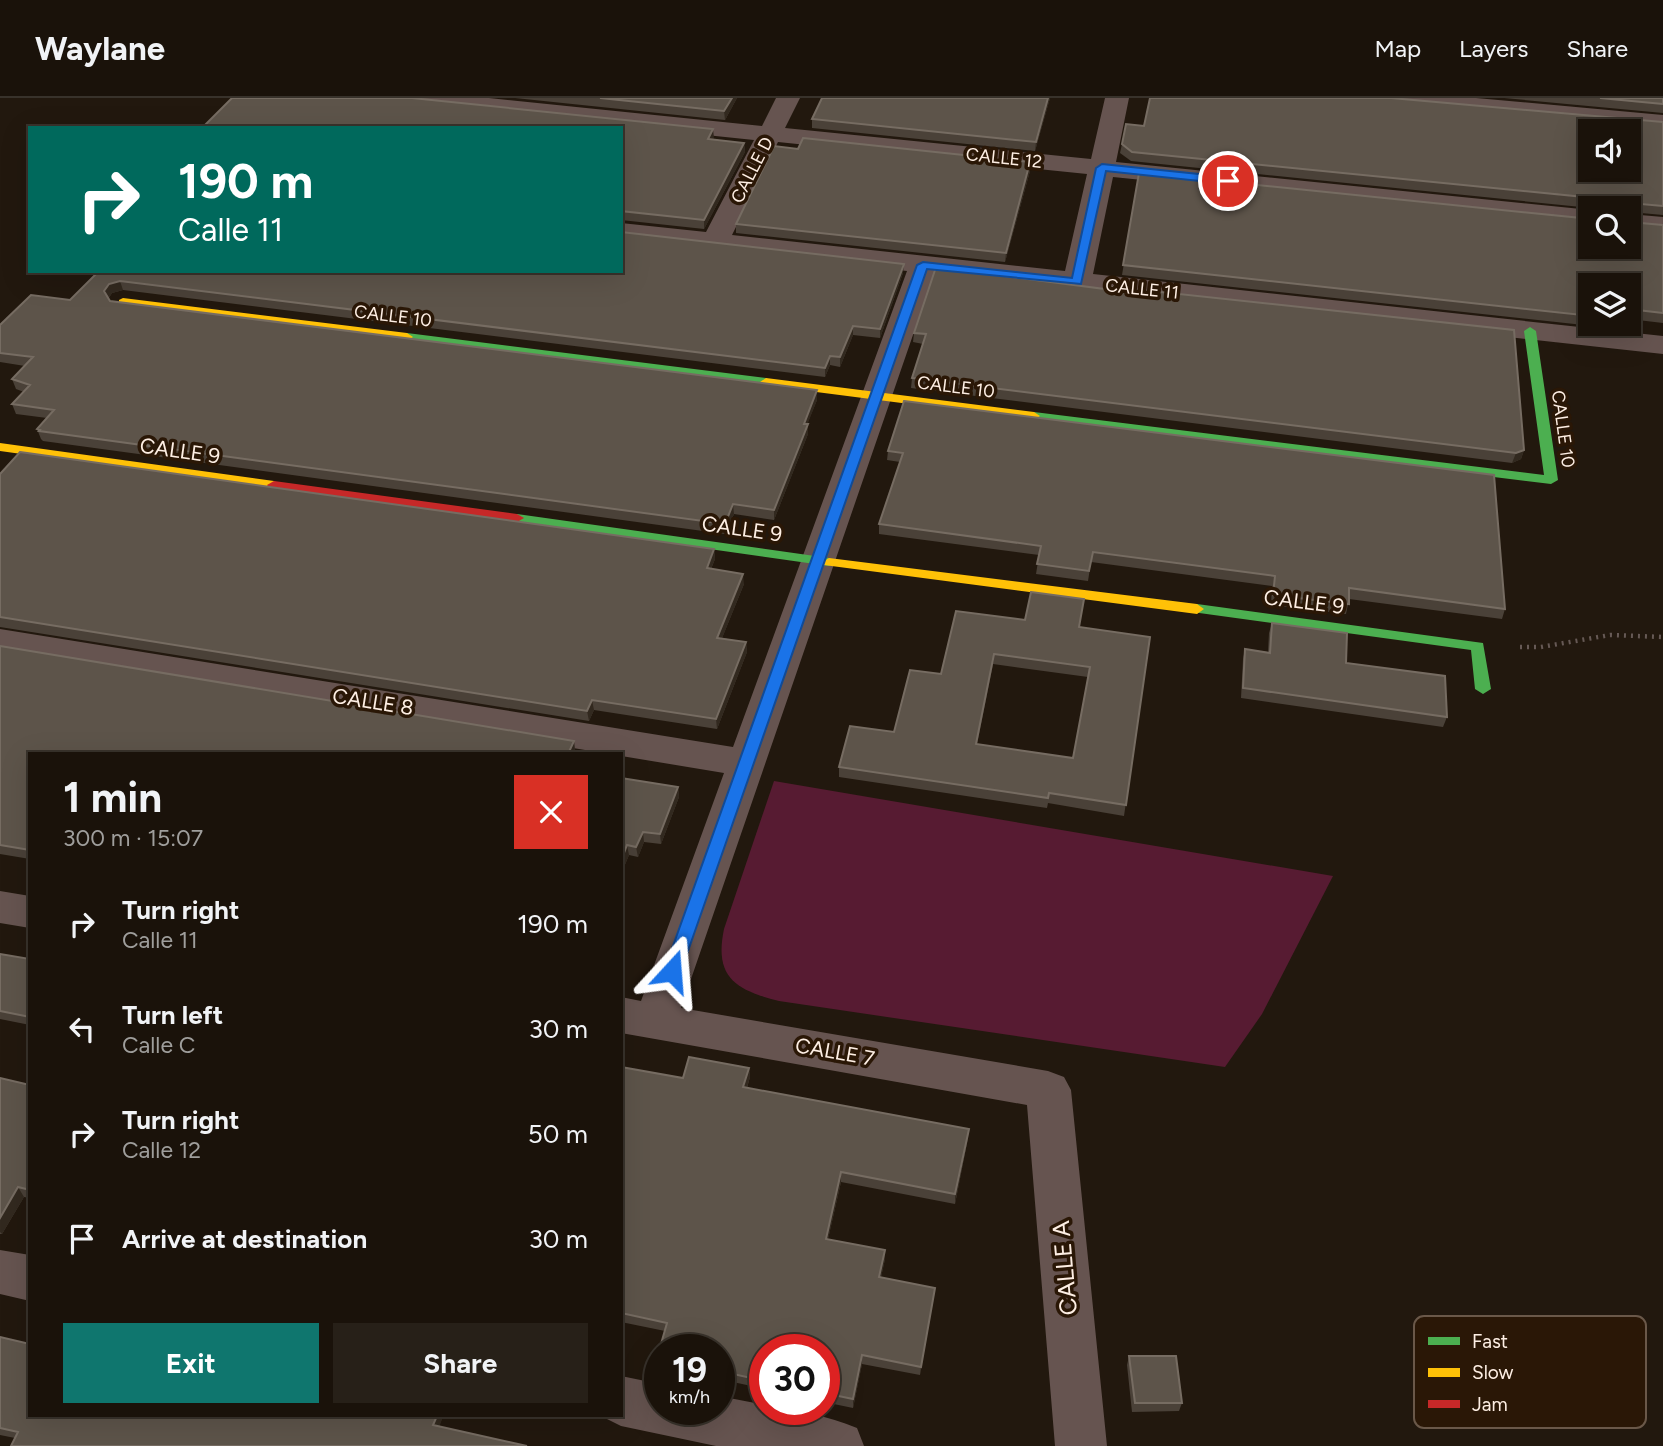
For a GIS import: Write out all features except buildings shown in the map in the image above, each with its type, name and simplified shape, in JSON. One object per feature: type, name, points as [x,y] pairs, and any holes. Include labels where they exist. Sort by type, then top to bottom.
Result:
[{"type":"street","name":"CALLE 12","points":[[417,98],[1578,217]]},
{"type":"street","name":"CALLE D","points":[[715,242],[788,98]]},
{"type":"street","points":[[1077,282],[1116,98]]},
{"type":"street","points":[[1393,98],[1663,122]]},
{"type":"street","points":[[1641,223],[1663,225]]},
{"type":"street","name":"CALLE 11","points":[[623,231],[1663,345]]},
{"type":"street","points":[[638,1018],[745,763],[923,265]]},
{"type":"street","name":"CALLE 10","points":[[124,302],[1550,480],[1530,331]]},
{"type":"street","name":"CALLE 9","points":[[0,447],[817,560],[1478,646]]},
{"type":"street","name":"CALLE 8","points":[[0,641],[745,763]]},
{"type":"street","points":[[1478,646],[1483,689]]},
{"type":"street","points":[[0,907],[28,912]]},
{"type":"street","name":"CALLE 7","points":[[638,1018],[1048,1090]]},
{"type":"street","name":"CALLE A","points":[[1048,1090],[1081,1446]]},
{"type":"street","points":[[0,1272],[28,1278]]},
{"type":"street","points":[[623,1401],[838,1446]]},
{"type":"path","points":[[1478,646],[1541,647],[1610,635],[1663,637]]},
{"type":"shaded area","points":[[774,781],[1333,876],[1262,1014],[1225,1067],[779,1001],[740,986],[725,970],[722,959],[724,929]]},
{"type":"traffic: fast","points":[[1034,416],[1551,480],[1530,331]]},
{"type":"traffic: fast","points":[[407,337],[766,382]]},
{"type":"traffic: fast","points":[[517,518],[829,562]]},
{"type":"traffic: fast","points":[[1197,609],[1478,646],[1483,689]]},
{"type":"traffic: slow","points":[[123,302],[407,337]]},
{"type":"traffic: slow","points":[[766,382],[1034,416]]},
{"type":"traffic: slow","points":[[0,447],[274,485]]},
{"type":"traffic: slow","points":[[829,562],[1197,609]]},
{"type":"traffic: jam","points":[[274,485],[517,518]]},
{"type":"route","points":[[672,971],[923,265],[1077,282],[1102,168],[1228,181]]}]
